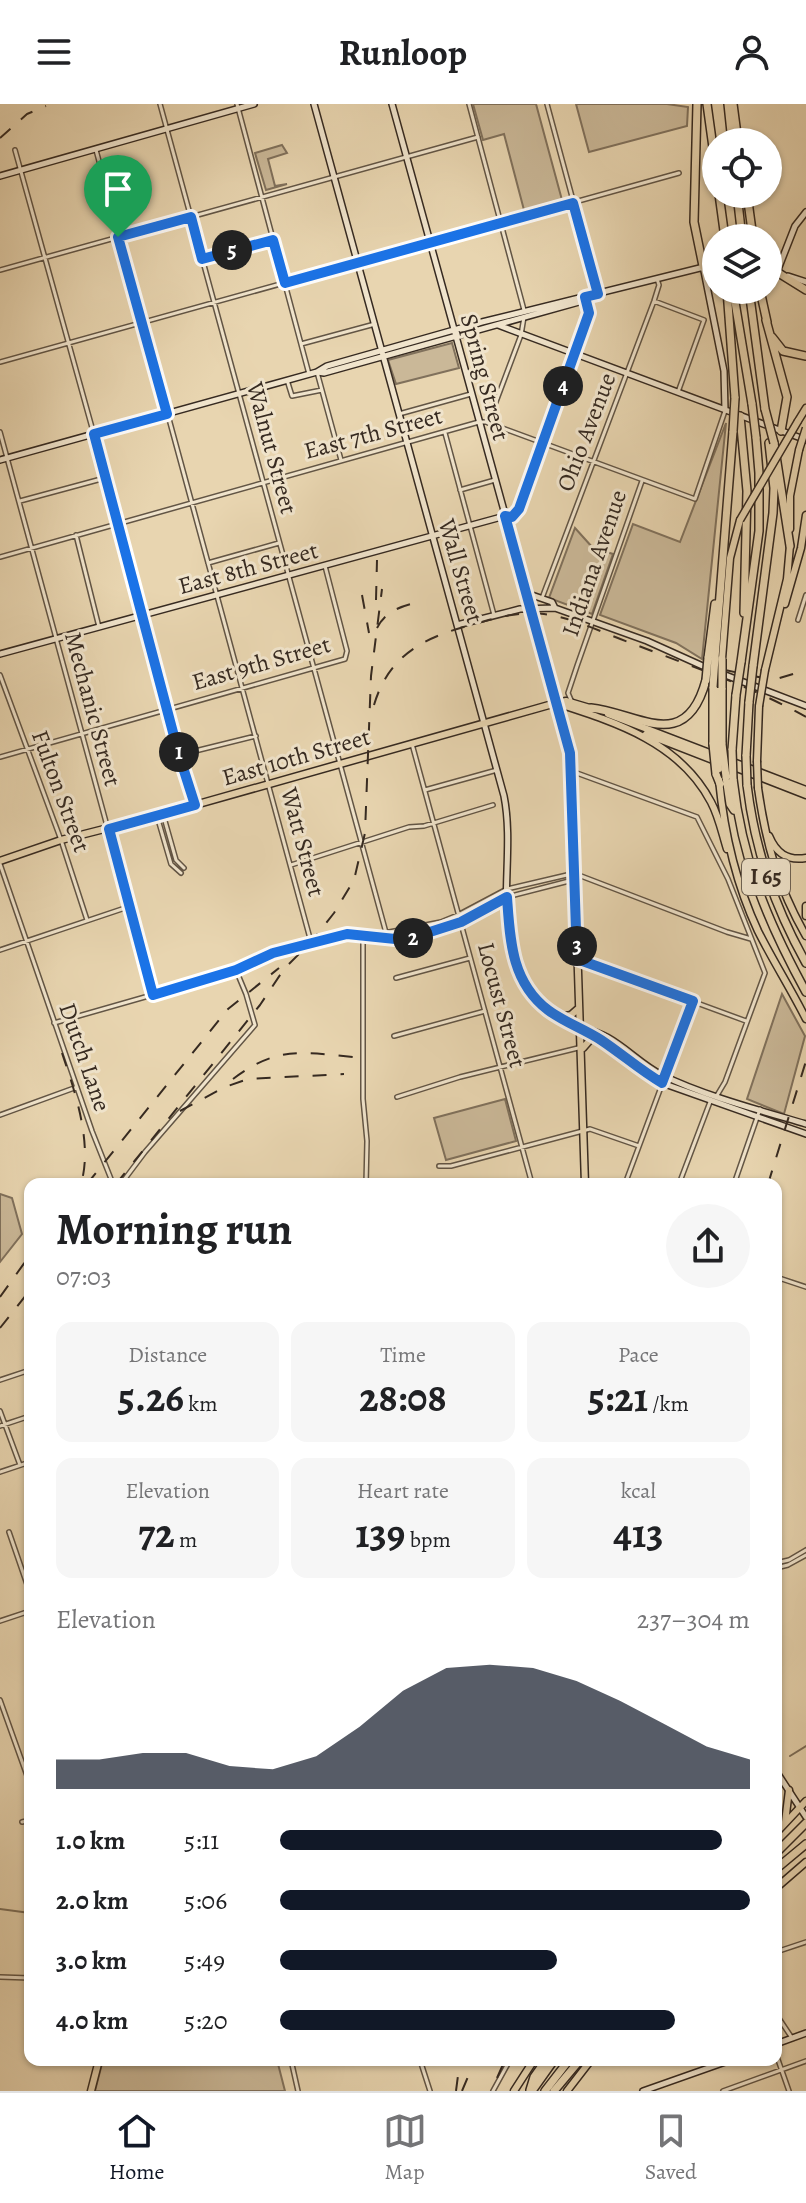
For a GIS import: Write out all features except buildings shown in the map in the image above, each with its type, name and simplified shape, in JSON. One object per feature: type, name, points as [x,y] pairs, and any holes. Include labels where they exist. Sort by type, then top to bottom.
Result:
[{"type":"highway","points":[[697,104],[694,222],[702,261]]},
{"type":"highway","points":[[707,104],[710,128]]},
{"type":"highway","points":[[731,104],[732,128]]},
{"type":"highway","points":[[731,104],[735,128]]},
{"type":"highway","points":[[782,276],[806,290]]},
{"type":"highway","points":[[720,784],[724,776],[718,744],[715,658],[735,398],[731,304]]},
{"type":"highway","name":"I 65","points":[[733,304],[756,437],[759,531],[736,695],[732,750],[724,776],[757,892],[806,992]]},
{"type":"highway","name":"I 65","points":[[751,304],[772,443],[774,488],[749,702],[747,785],[756,840],[770,889],[806,963]]},
{"type":"highway","points":[[763,304],[787,397],[781,431]]},
{"type":"highway","points":[[766,320],[772,339],[779,348],[789,354],[806,356]]},
{"type":"highway","points":[[740,416],[747,491],[745,625]]},
{"type":"highway","points":[[772,443],[790,546]]},
{"type":"highway","points":[[591,708],[610,711],[646,724],[665,725],[679,720],[698,703],[715,658]]},
{"type":"highway","points":[[782,1847],[806,1823]]},
{"type":"highway","points":[[782,1865],[806,1844]]},
{"type":"highway","points":[[531,2091],[534,2077],[542,2066]]},
{"type":"highway","points":[[531,2091],[550,2066]]},
{"type":"highway","points":[[545,2091],[564,2066]]},
{"type":"highway","points":[[554,2091],[575,2066]]},
{"type":"main road","points":[[715,658],[730,558],[740,520],[806,408]]},
{"type":"main road","points":[[806,428],[790,496],[787,579],[759,706],[757,761],[767,844],[777,878],[806,936]]},
{"type":"main road","points":[[770,646],[795,571],[806,515]]},
{"type":"main road","points":[[572,701],[806,793]]},
{"type":"main road","name":"East 10th Street","points":[[0,862],[61,840],[160,815],[411,742],[572,701]]},
{"type":"main road","points":[[557,703],[806,793]]},
{"type":"main road","name":"Spring Street","points":[[557,703],[572,771],[585,1178]]},
{"type":"main road","points":[[620,725],[659,746],[687,767],[713,805],[760,933],[806,1019]]},
{"type":"main road","points":[[720,784],[733,859]]},
{"type":"main road","points":[[763,820],[779,852],[794,859],[806,858]]},
{"type":"main road","points":[[806,906],[806,916]]},
{"type":"main road","points":[[560,1017],[571,1015],[579,1008]]},
{"type":"main road","points":[[582,1050],[587,1042],[598,1038]]},
{"type":"main road","points":[[784,1825],[789,1790]]},
{"type":"main road","points":[[784,1825],[803,1812],[806,1801]]},
{"type":"main road","points":[[782,1883],[806,1862]]},
{"type":"main road","points":[[91,2091],[97,2066]]},
{"type":"main road","points":[[514,2091],[530,2066]]},
{"type":"main road","points":[[567,2091],[586,2066]]},
{"type":"street","name":"Walnut Street","points":[[160,104],[388,940]]},
{"type":"street","points":[[0,176],[237,106],[254,104]]},
{"type":"street","name":"Wall Street","points":[[314,104],[497,770],[507,813],[510,941],[518,970],[532,994],[560,1017],[579,1026]]},
{"type":"street","name":"Spring Street","points":[[392,104],[557,703]]},
{"type":"street","points":[[469,104],[524,314],[521,335],[488,423]]},
{"type":"street","points":[[547,104],[598,294]]},
{"type":"street","points":[[237,106],[309,374]]},
{"type":"street","points":[[0,270],[478,137]]},
{"type":"street","points":[[15,150],[195,805]]},
{"type":"street","name":"Watt Street","points":[[96,150],[311,942]]},
{"type":"street","points":[[0,362],[679,173]]},
{"type":"street","points":[[782,259],[795,226],[806,212]]},
{"type":"street","points":[[202,259],[273,240]]},
{"type":"street","points":[[0,460],[317,372],[327,366],[702,266]]},
{"type":"street","points":[[782,274],[806,282]]},
{"type":"street","name":"Ohio Avenue","points":[[542,598],[654,301],[659,285],[657,277]]},
{"type":"street","points":[[505,516],[512,517],[519,509],[589,313],[585,297]]},
{"type":"street","points":[[654,301],[704,320],[678,392]]},
{"type":"street","points":[[479,422],[695,499],[725,410],[724,371],[711,304]]},
{"type":"street","points":[[455,333],[498,325],[524,314]]},
{"type":"street","points":[[301,344],[375,324]]},
{"type":"street","points":[[498,325],[806,440]]},
{"type":"street","points":[[317,372],[341,460]]},
{"type":"street","points":[[287,380],[292,396],[322,390]]},
{"type":"street","points":[[399,414],[471,394]]},
{"type":"street","name":"East 7th Street","points":[[0,557],[479,422]]},
{"type":"street","name":"Mechanic Street","points":[[0,432],[153,995]]},
{"type":"street","points":[[444,432],[494,615]]},
{"type":"street","points":[[20,501],[105,478]]},
{"type":"street","points":[[459,490],[495,480]]},
{"type":"street","name":"Indiana Avenue","points":[[572,701],[568,693],[642,481]]},
{"type":"street","name":"East 8th Street","points":[[0,654],[505,516]]},
{"type":"street","points":[[76,535],[99,627]]},
{"type":"street","points":[[208,563],[279,543]]},
{"type":"street","name":"East 9th Street","points":[[0,757],[341,660],[346,657],[345,643],[325,566]]},
{"type":"street","points":[[526,593],[552,602],[555,608]]},
{"type":"street","points":[[798,620],[806,595]]},
{"type":"street","points":[[457,625],[530,608],[555,608],[806,706]]},
{"type":"street","name":"Fulton Street","points":[[0,675],[87,920]]},
{"type":"street","points":[[179,755],[256,736]]},
{"type":"street","name":"Locust Street","points":[[411,742],[530,1178]]},
{"type":"street","points":[[425,790],[497,770]]},
{"type":"street","points":[[572,771],[685,811],[698,819],[728,879],[765,973],[725,1082],[718,1095],[711,1100],[681,1178]]},
{"type":"street","points":[[291,865],[409,827],[493,805]]},
{"type":"street","points":[[160,815],[176,860],[184,868]]},
{"type":"street","points":[[160,815],[169,859],[181,873]]},
{"type":"street","name":"Dutch Lane","points":[[0,862],[25,941],[111,1178]]},
{"type":"street","points":[[54,1023],[236,970],[273,953],[311,942],[347,934],[387,934],[429,925],[458,915],[507,889],[567,875],[751,939]]},
{"type":"street","points":[[366,935],[405,940],[461,922],[507,897],[569,881],[575,876]]},
{"type":"street","points":[[0,950],[128,907]]},
{"type":"street","points":[[366,935],[363,1099],[366,1178]]},
{"type":"street","points":[[396,978],[470,958]]},
{"type":"street","points":[[577,959],[747,1021]]},
{"type":"street","points":[[126,1178],[255,1025],[236,970]]},
{"type":"street","points":[[627,1178],[693,1001]]},
{"type":"street","points":[[394,1036],[485,1011]]},
{"type":"street","points":[[579,1026],[587,1026],[609,1038],[663,1080],[806,1124]]},
{"type":"street","points":[[579,1026],[663,1080],[806,1134]]},
{"type":"street","points":[[397,1097],[570,1048],[582,1050]]},
{"type":"street","points":[[0,1115],[77,1087]]},
{"type":"street","points":[[736,1178],[760,1109]]},
{"type":"street","points":[[439,1166],[451,1166],[593,1129],[639,1146]]},
{"type":"street","points":[[782,1279],[806,1287]]},
{"type":"street","points":[[0,1380],[24,1372]]},
{"type":"street","points":[[0,1411],[20,1465]]},
{"type":"street","points":[[0,1426],[24,1418]]},
{"type":"street","points":[[0,1472],[24,1464]]},
{"type":"street","points":[[9,1532],[24,1576]]},
{"type":"street","points":[[782,1565],[788,1565],[806,1553]]},
{"type":"street","points":[[0,1621],[24,1613]]},
{"type":"street","points":[[0,1700],[24,1767]]},
{"type":"street","points":[[782,1780],[803,1812]]},
{"type":"street","points":[[782,1950],[806,1942]]},
{"type":"street","points":[[0,1977],[24,1978]]},
{"type":"street","points":[[782,2023],[792,2038]]},
{"type":"street","points":[[782,2042],[806,2033]]},
{"type":"street","points":[[723,2091],[806,2061]]},
{"type":"street","points":[[292,2066],[298,2091]]},
{"type":"street","points":[[422,2066],[430,2091]]},
{"type":"street","points":[[493,2091],[507,2066]]},
{"type":"street","points":[[643,2091],[714,2066]]},
{"type":"street","points":[[780,2066],[789,2091]]},
{"type":"shaded area","points":[[473,104],[536,104],[562,200],[524,210],[504,134],[483,140]]},
{"type":"shaded area","points":[[576,104],[667,104],[688,107],[687,126],[589,152]]},
{"type":"shaded area","points":[[282,145],[287,153],[268,159],[275,186],[287,184],[266,190],[255,153]]},
{"type":"shaded area","points":[[452,343],[459,368],[396,384],[388,360]]},
{"type":"shaded area","points":[[726,423],[702,659],[676,643],[600,615],[633,524],[680,542]]},
{"type":"shaded area","points":[[575,528],[593,548],[613,554],[592,614],[549,598]]},
{"type":"shaded area","points":[[782,994],[805,1036],[784,1114],[747,1099]]},
{"type":"shaded area","points":[[505,1099],[516,1141],[446,1160],[434,1118]]},
{"type":"shaded area","points":[[0,1194],[12,1198],[22,1234],[0,1262]]},
{"type":"shaded area","points":[[101,2066],[279,2066],[285,2091],[95,2091]]},
{"type":"waterway","points":[[790,1756],[806,1746]]},
{"type":"waterway","points":[[0,1909],[24,1912]]},
{"type":"railway","points":[[0,138],[27,114],[46,106]]},
{"type":"railway","points":[[376,600],[377,560]]},
{"type":"railway","points":[[121,1178],[260,1005],[284,969],[334,913],[354,880],[365,833],[371,676],[382,589]]},
{"type":"railway","points":[[362,595],[369,633]]},
{"type":"railway","points":[[377,628],[393,611],[415,603]]},
{"type":"railway","points":[[374,705],[390,671],[428,640],[494,619],[535,613],[588,626],[742,686],[806,717]]},
{"type":"railway","points":[[725,670],[773,680],[806,670]]},
{"type":"railway","points":[[92,1178],[228,1009],[279,968]]},
{"type":"railway","points":[[62,1053],[84,1135],[82,1178]]},
{"type":"railway","points":[[233,1079],[277,1056],[304,1053],[353,1057]]},
{"type":"railway","points":[[770,1178],[806,1061]]},
{"type":"railway","points":[[180,1111],[225,1087],[248,1079],[344,1074]]},
{"type":"railway","points":[[0,1297],[24,1263]]},
{"type":"railway","points":[[0,1328],[24,1298]]},
{"type":"railway","points":[[456,2091],[459,2066]]},
{"type":"railway","points":[[462,2091],[472,2066]]},
{"type":"railway","points":[[497,2078],[502,2066]]},
{"type":"route","points":[[573,203],[598,294],[585,297],[589,313],[541,451],[519,509],[512,517],[505,516],[570,753],[577,959],[693,1001],[662,1083],[598,1038],[552,1013],[526,987],[512,953],[507,897],[461,922],[405,940],[347,934],[273,953],[236,970],[153,995],[109,829],[195,805],[94,434],[167,414],[118,237],[191,217],[202,259],[273,240],[285,283],[573,203]]}]
